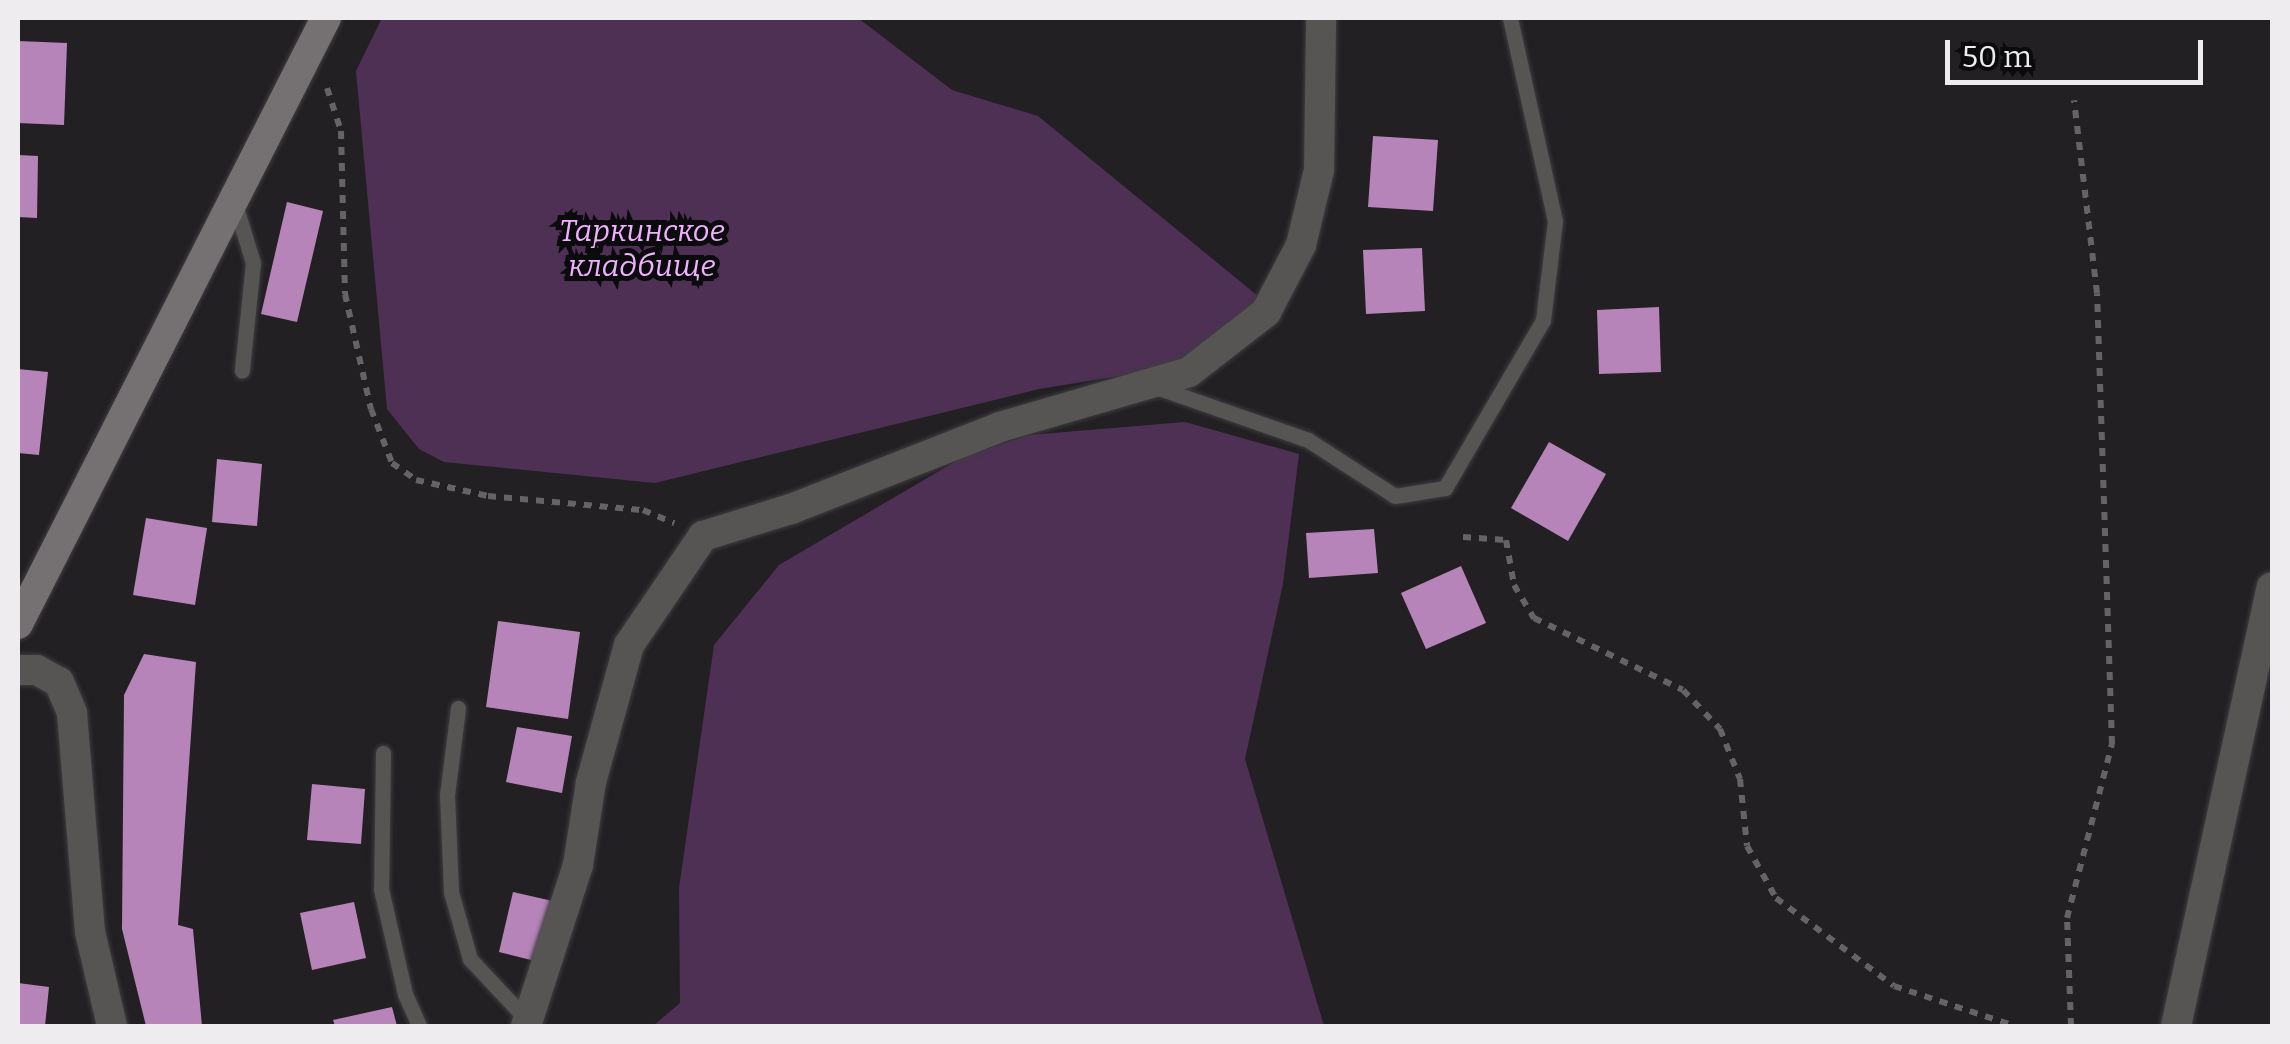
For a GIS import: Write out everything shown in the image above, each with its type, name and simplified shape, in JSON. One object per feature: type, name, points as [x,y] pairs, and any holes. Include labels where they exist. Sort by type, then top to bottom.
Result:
[{"type":"street","points":[[527,1024],[578,866],[590,782],[629,645],[703,536],[792,509],[1000,427],[1189,372],[1266,312],[1300,246],[1318,170],[1321,18]]},
{"type":"street","points":[[18,624],[320,31]]},
{"type":"street","points":[[2176,1026],[2272,586]]},
{"type":"street","points":[[18,670],[38,670],[59,682],[72,713],[90,932],[112,1026]]},
{"type":"lane","points":[[1150,385],[1308,440],[1394,496],[1445,488],[1543,320],[1556,221],[1510,18]]},
{"type":"lane","points":[[234,204],[253,263],[242,370]]},
{"type":"lane","points":[[458,708],[447,795],[450,892],[470,959],[527,1024]]},
{"type":"lane","points":[[383,753],[381,889],[404,994],[420,1026]]},
{"type":"path","points":[[320,31],[340,130],[345,294],[371,410],[392,463],[416,480],[488,496],[644,510],[703,536]]},
{"type":"path","points":[[2070,1026],[2067,918],[2112,744],[2097,293],[2074,100]]},
{"type":"path","points":[[1463,537],[1506,540],[1514,584],[1534,618],[1682,690],[1720,729],[1740,779],[1748,846],[1776,898],[1894,986],[2015,1026]]},
{"type":"green space","name":"Таркинское кладбище","points":[[382,18],[858,18],[952,90],[1038,116],[1264,301],[1181,366],[1039,389],[655,483],[444,462],[419,449],[387,409],[356,71]]},
{"type":"green space","points":[[1185,422],[1299,454],[1283,584],[1245,759],[1324,1026],[653,1026],[680,1003],[679,888],[714,645],[779,565],[963,457],[1029,435]]},
{"type":"building","points":[[18,41],[67,43],[64,125],[18,123]]},
{"type":"building","points":[[1373,136],[1438,140],[1433,211],[1368,207]]},
{"type":"building","points":[[18,155],[38,156],[37,218],[18,217]]},
{"type":"building","points":[[287,202],[323,211],[297,322],[261,314]]},
{"type":"building","points":[[1422,248],[1425,311],[1366,314],[1363,250]]},
{"type":"building","points":[[1659,307],[1661,372],[1599,374],[1597,310]]},
{"type":"building","points":[[18,369],[48,372],[39,455],[18,453]]},
{"type":"building","points":[[1549,442],[1606,474],[1568,541],[1511,508]]},
{"type":"building","points":[[217,459],[262,464],[257,526],[212,522]]},
{"type":"building","points":[[146,518],[207,528],[195,605],[133,595]]},
{"type":"building","points":[[1374,529],[1378,573],[1309,578],[1306,533]]},
{"type":"building","points":[[1461,566],[1486,623],[1426,649],[1401,593]]},
{"type":"building","points":[[498,621],[580,632],[568,719],[486,707]]},
{"type":"building","points":[[144,654],[196,662],[178,925],[193,929],[202,1026],[146,1026],[122,929],[124,695]]},
{"type":"building","points":[[517,727],[572,736],[562,793],[506,782]]},
{"type":"building","points":[[312,784],[365,789],[361,844],[307,840]]},
{"type":"building","points":[[513,892],[557,902],[543,963],[499,952]]},
{"type":"building","points":[[354,902],[366,958],[312,970],[300,913]]},
{"type":"building","points":[[18,983],[49,987],[45,1026],[18,1026]]},
{"type":"building","points":[[392,1007],[397,1026],[335,1026],[333,1020]]}]
